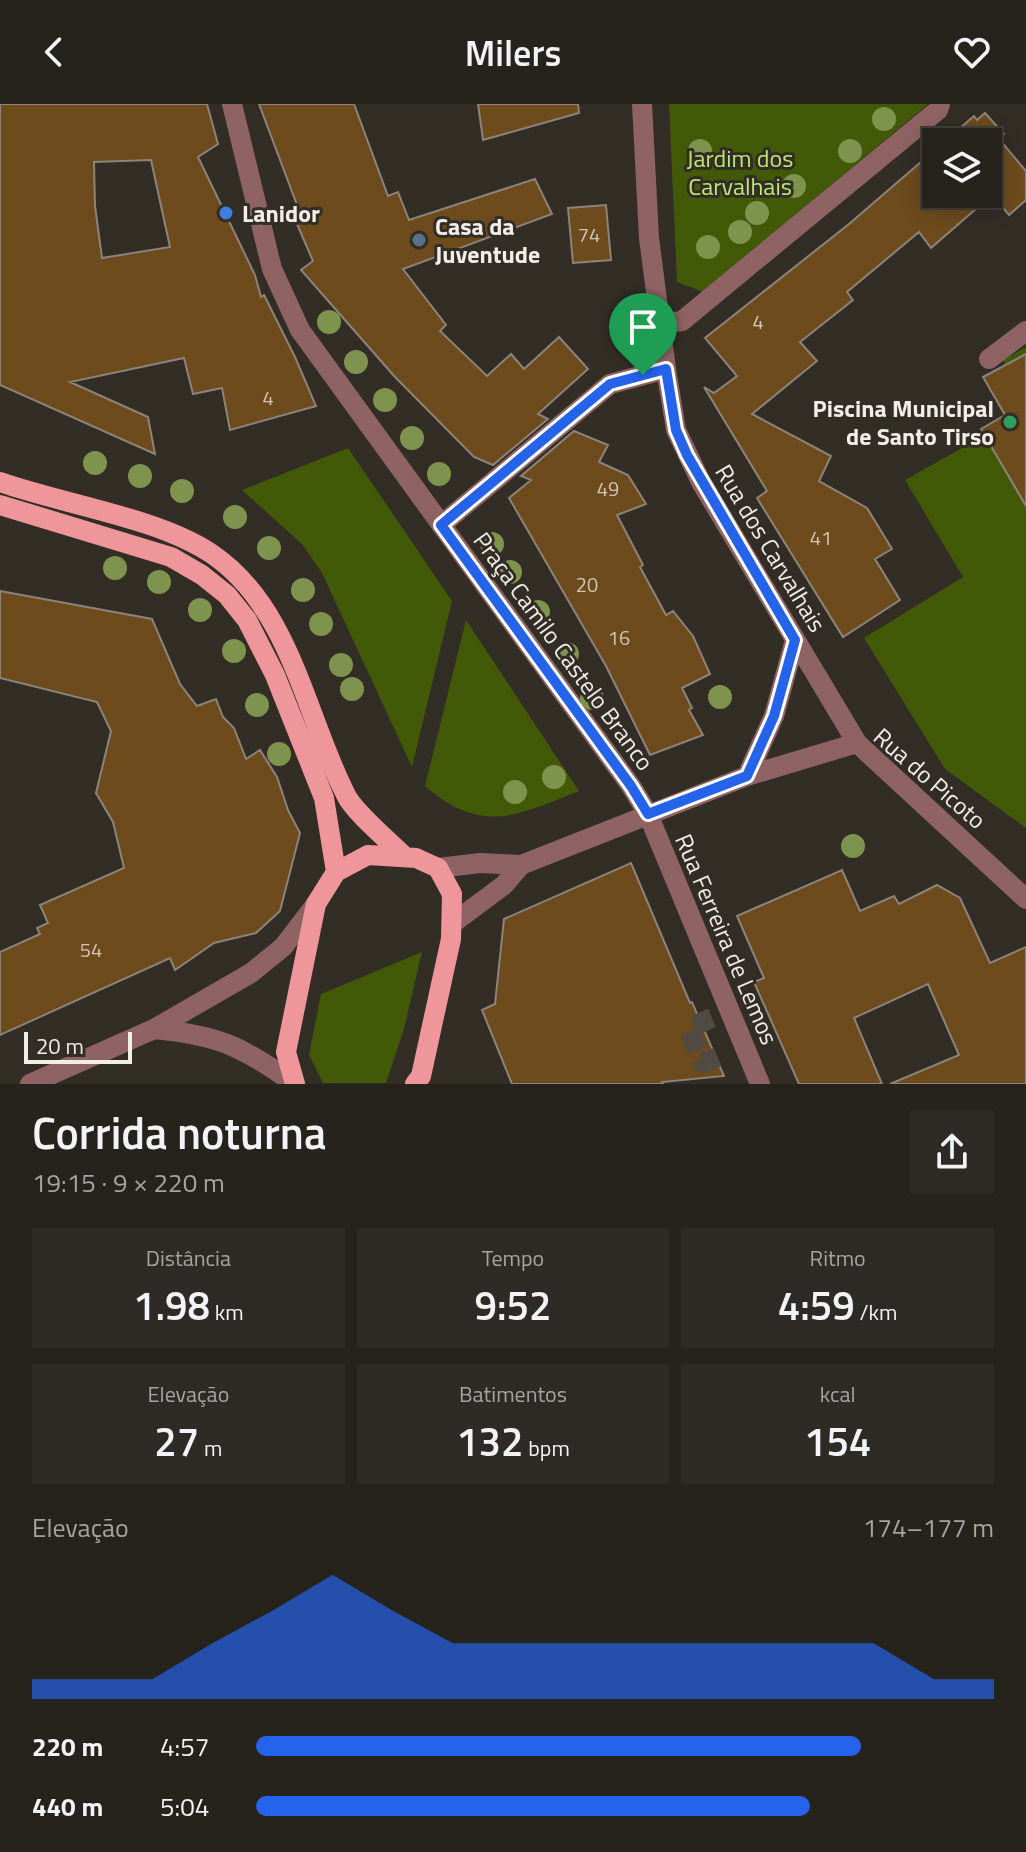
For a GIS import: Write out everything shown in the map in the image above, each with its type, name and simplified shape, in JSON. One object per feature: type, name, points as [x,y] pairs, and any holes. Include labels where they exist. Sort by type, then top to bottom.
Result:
[{"type":"main road","points":[[0,482],[179,536],[212,555],[239,576],[262,607],[292,661],[347,798],[404,856]]},
{"type":"main road","points":[[0,505],[171,557],[202,575],[227,595],[247,620],[275,675],[324,798],[336,872]]},
{"type":"main road","points":[[295,1084],[286,1052],[316,904],[336,872],[368,855],[416,858],[438,868],[452,894],[453,923],[421,1076],[415,1084]]},
{"type":"street","name":"Praça Camilo Castelo Branco","points":[[232,104],[272,269],[300,330],[631,786],[648,814]]},
{"type":"street","name":"Rua dos Carvalhais","points":[[642,104],[649,238],[676,430],[687,455],[857,743]]},
{"type":"street","points":[[660,324],[682,321],[938,110],[940,104]]},
{"type":"street","points":[[989,359],[1026,331]]},
{"type":"street","points":[[441,525],[610,384],[666,369]]},
{"type":"street","points":[[747,776],[774,716],[795,640]]},
{"type":"street","name":"Rua do Picoto","points":[[648,814],[747,776],[857,743],[1026,899]]},
{"type":"street","points":[[438,868],[480,863],[521,865],[648,814]]},
{"type":"street","name":"Rua Ferreira de Lemos","points":[[648,814],[735,1049],[760,1084]]},
{"type":"street","points":[[453,923],[504,885],[521,865]]},
{"type":"street","points":[[30,1084],[154,1029],[251,973],[283,947],[316,904]]},
{"type":"street","points":[[154,1029],[204,1035],[229,1043],[254,1055],[295,1084]]},
{"type":"green space","name":"Jardim dos Carvalhais","points":[[669,104],[928,104],[703,292],[677,282]]},
{"type":"green space","points":[[1026,347],[1026,828],[945,769],[864,638],[963,577],[905,480],[971,443],[981,429],[1005,415],[983,377],[1005,365],[1003,360]]},
{"type":"green space","points":[[348,448],[452,601],[412,767],[322,573],[303,545],[242,490]]},
{"type":"green space","points":[[466,620],[579,791],[518,813],[482,816],[445,801],[425,786]]},
{"type":"green space","points":[[422,952],[404,1029],[386,1083],[323,1083],[309,1055],[321,994]]},
{"type":"building","points":[[0,104],[207,104],[218,144],[198,157],[255,275],[261,297],[264,295],[316,406],[230,430],[222,388],[193,394],[184,358],[70,382],[148,417],[155,454],[0,385]],"holes":[[[151,160],[170,247],[102,258],[95,206],[94,162]]]},
{"type":"building","points":[[259,104],[354,104],[388,196],[398,192],[409,220],[535,179],[552,214],[403,269],[446,325],[440,331],[487,376],[511,354],[524,369],[559,337],[588,369],[538,414],[548,419],[493,465],[474,457],[395,377],[301,270],[313,261],[294,217],[300,213]]},
{"type":"building","points":[[478,104],[578,104],[579,113],[483,140]]},
{"type":"building","points":[[985,113],[999,128],[960,128],[974,116],[977,120]]},
{"type":"building","points":[[1002,143],[1026,171],[1026,200],[1009,215],[1002,207]]},
{"type":"building","points":[[922,161],[922,208],[977,208],[931,248],[919,232],[847,292],[853,300],[800,342],[817,361],[752,414],[831,456],[819,481],[867,508],[892,549],[875,559],[900,600],[843,637],[757,498],[767,491],[704,387],[714,393],[737,376],[705,338],[849,224]]},
{"type":"building","points":[[606,205],[611,260],[573,263],[568,208]]},
{"type":"building","name":"Piscina Municipal de Santo Tirso","points":[[1026,354],[1026,506],[981,429],[1005,415],[983,377]]},
{"type":"building","points":[[574,431],[608,445],[599,462],[628,475],[646,504],[617,515],[666,615],[673,611],[693,636],[710,674],[682,688],[692,708],[689,710],[703,735],[650,755],[606,666],[509,498],[531,480],[521,476]]},
{"type":"building","points":[[0,591],[152,619],[180,684],[197,706],[216,699],[223,717],[234,728],[246,759],[260,750],[277,777],[300,833],[280,911],[256,933],[214,943],[175,970],[170,958],[0,1035],[0,952],[40,934],[37,928],[48,923],[40,905],[124,868],[113,822],[96,793],[111,731],[97,702],[0,678]]},
{"type":"building","points":[[631,863],[724,1076],[663,1084],[512,1084],[482,1010],[495,1004],[504,919]]},
{"type":"building","points":[[842,870],[860,911],[894,896],[899,904],[937,885],[960,898],[990,963],[1026,947],[1026,1084],[890,1084],[959,1055],[928,984],[854,1018],[882,1084],[799,1084],[754,982],[764,978],[737,916]]},
{"type":"tunnel","points":[[712,1018],[688,1028],[703,1063],[727,1053]]},
{"type":"place","name":"Lanidor","points":[[226,213]]},
{"type":"place","name":"Casa da Juventude","points":[[419,240]]},
{"type":"place","name":"Piscina Municipal de Santo Tirso","points":[[1010,422]]},
{"type":"route","points":[[666,369],[676,430],[687,455],[795,640],[774,716],[747,776],[648,814],[631,786],[441,525],[610,384],[643,375],[666,369]]}]
